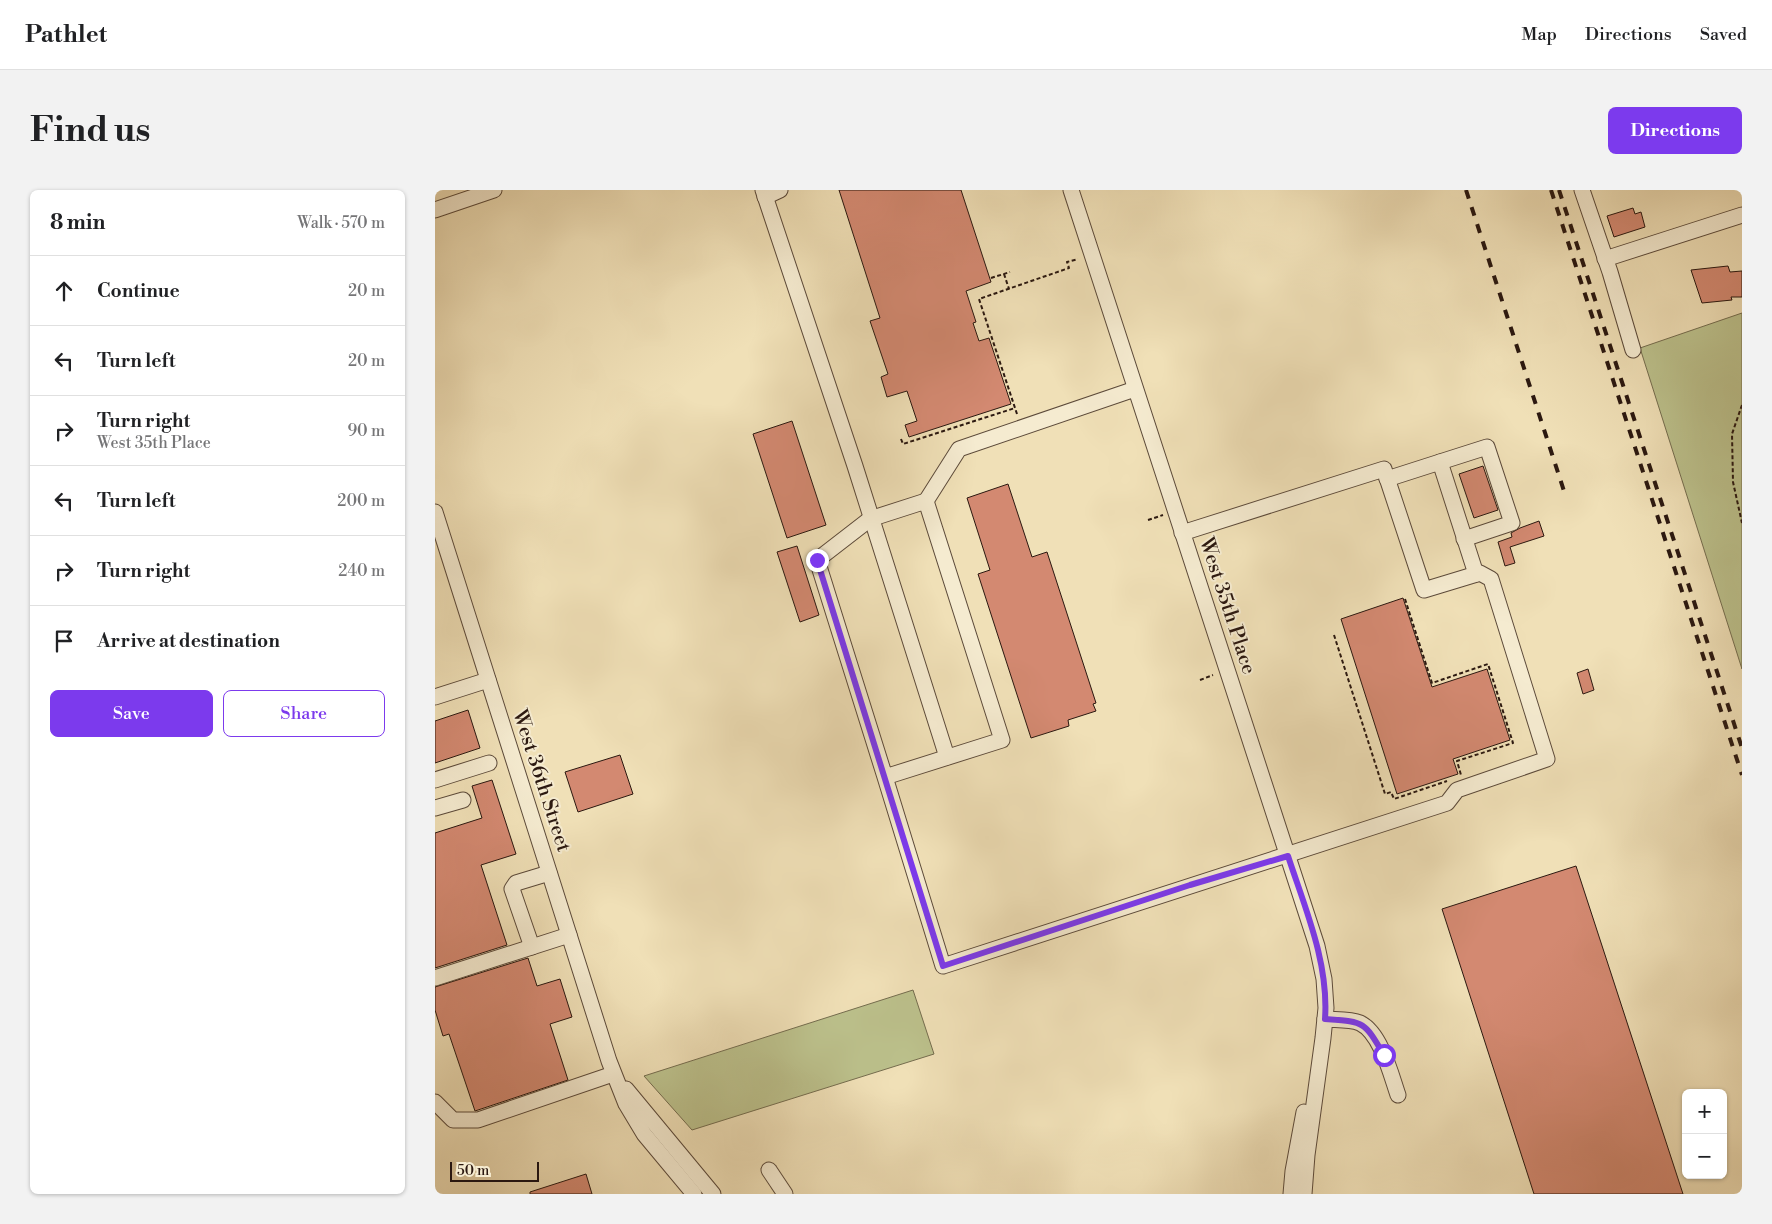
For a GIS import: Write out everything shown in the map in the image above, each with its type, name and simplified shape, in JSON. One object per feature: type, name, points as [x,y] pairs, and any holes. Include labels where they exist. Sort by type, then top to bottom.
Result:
[{"type":"street","points":[[435,210],[494,190]]},
{"type":"street","points":[[780,190],[764,194],[855,466],[870,520],[947,757]]},
{"type":"street","name":"West 35th Place","points":[[1071,190],[1317,946],[1324,979],[1325,1019],[1307,1155],[1304,1194]]},
{"type":"street","points":[[1582,190],[1633,350]]},
{"type":"street","points":[[1605,259],[1742,215]]},
{"type":"street","points":[[1135,388],[959,449],[926,501],[870,520],[817,560],[943,966],[1190,885],[1288,856],[1447,803],[1457,790],[1547,759],[1491,579],[1480,573],[1424,590],[1384,469],[1182,533]]},
{"type":"street","points":[[1387,479],[1487,447],[1512,523],[1464,539]]},
{"type":"street","points":[[1440,462],[1476,574]]},
{"type":"street","points":[[885,777],[1003,740],[926,501]]},
{"type":"street","name":"West 36th Street","points":[[435,512],[611,1067],[626,1104],[644,1134],[694,1194]]},
{"type":"street","points":[[435,697],[488,680]]},
{"type":"street","points":[[435,780],[489,763]]},
{"type":"street","points":[[435,808],[463,800]]},
{"type":"street","points":[[532,947],[512,889],[516,883],[549,873]]},
{"type":"street","points":[[435,978],[569,935]]},
{"type":"street","points":[[1325,1019],[1359,1023],[1369,1029],[1384,1055],[1398,1095]]},
{"type":"street","name":"West 35th Place","points":[[1291,1194],[1299,1136],[1323,1038]]},
{"type":"street","points":[[435,1102],[453,1120],[478,1120],[611,1067]]},
{"type":"street","name":"West 36th Street","points":[[611,1067],[639,1105],[713,1194]]},
{"type":"street","points":[[769,1170],[785,1194]]},
{"type":"path","points":[[1019,419],[979,299],[1069,268],[1067,262],[1082,258]]},
{"type":"path","points":[[991,278],[1011,272]]},
{"type":"path","points":[[1004,274],[1009,289]]},
{"type":"path","points":[[1742,405],[1732,434],[1733,482],[1742,523]]},
{"type":"path","points":[[901,439],[903,444],[1015,408]]},
{"type":"path","points":[[1148,520],[1165,515]]},
{"type":"path","points":[[1405,599],[1432,682],[1488,664],[1513,743],[1457,761],[1462,776]]},
{"type":"path","points":[[1334,636],[1385,794],[1391,792],[1394,799],[1453,779]]},
{"type":"path","points":[[1200,680],[1213,675]]},
{"type":"green space","points":[[1742,313],[1742,669],[1640,348]]},
{"type":"green space","points":[[913,990],[934,1054],[692,1130],[644,1076]]},
{"type":"building","points":[[839,190],[961,190],[991,282],[966,291],[976,322],[973,323],[979,341],[989,338],[1011,404],[909,437],[905,425],[917,421],[907,391],[887,397],[881,377],[888,374],[870,321],[880,318]]},
{"type":"building","points":[[1633,208],[1635,214],[1641,212],[1645,227],[1614,237],[1607,216]]},
{"type":"building","points":[[1728,266],[1730,272],[1742,271],[1742,297],[1731,297],[1732,300],[1702,303],[1691,270]]},
{"type":"building","points":[[792,421],[826,525],[787,538],[753,434]]},
{"type":"building","points":[[1483,466],[1498,510],[1474,518],[1459,474]]},
{"type":"building","points":[[1008,484],[1032,557],[1047,552],[1096,703],[1093,704],[1096,711],[1068,720],[1069,726],[1031,738],[978,574],[990,570],[967,498]]},
{"type":"building","points":[[1539,521],[1544,536],[1510,547],[1515,563],[1505,566],[1498,542],[1512,537],[1511,533],[1520,528]]},
{"type":"building","points":[[797,546],[819,615],[800,622],[777,552]]},
{"type":"building","points":[[1403,598],[1432,687],[1487,669],[1510,740],[1453,759],[1458,774],[1397,794],[1341,619]]},
{"type":"building","points":[[1588,669],[1594,690],[1583,694],[1577,673]]},
{"type":"building","points":[[468,710],[480,748],[435,763],[435,721]]},
{"type":"building","points":[[620,755],[633,794],[578,812],[565,772]]},
{"type":"building","points":[[492,780],[516,854],[481,865],[507,945],[435,968],[435,833],[482,818],[472,786]]},
{"type":"building","points":[[1576,866],[1683,1194],[1534,1194],[1442,909]]},
{"type":"building","points":[[528,958],[537,986],[560,979],[572,1017],[550,1024],[568,1080],[475,1111],[449,1034],[443,1036],[435,1010],[435,987]]},
{"type":"building","points":[[586,1174],[592,1194],[530,1194],[530,1192]]},
{"type":"railway","points":[[1466,190],[1564,491]]},
{"type":"railway","points":[[1551,190],[1742,775]]},
{"type":"railway","points":[[1559,190],[1742,748]]},
{"type":"route","points":[[817,560],[943,966],[1190,885],[1288,856],[1317,946],[1324,979],[1325,1019],[1359,1023],[1369,1029],[1384,1055]]}]
